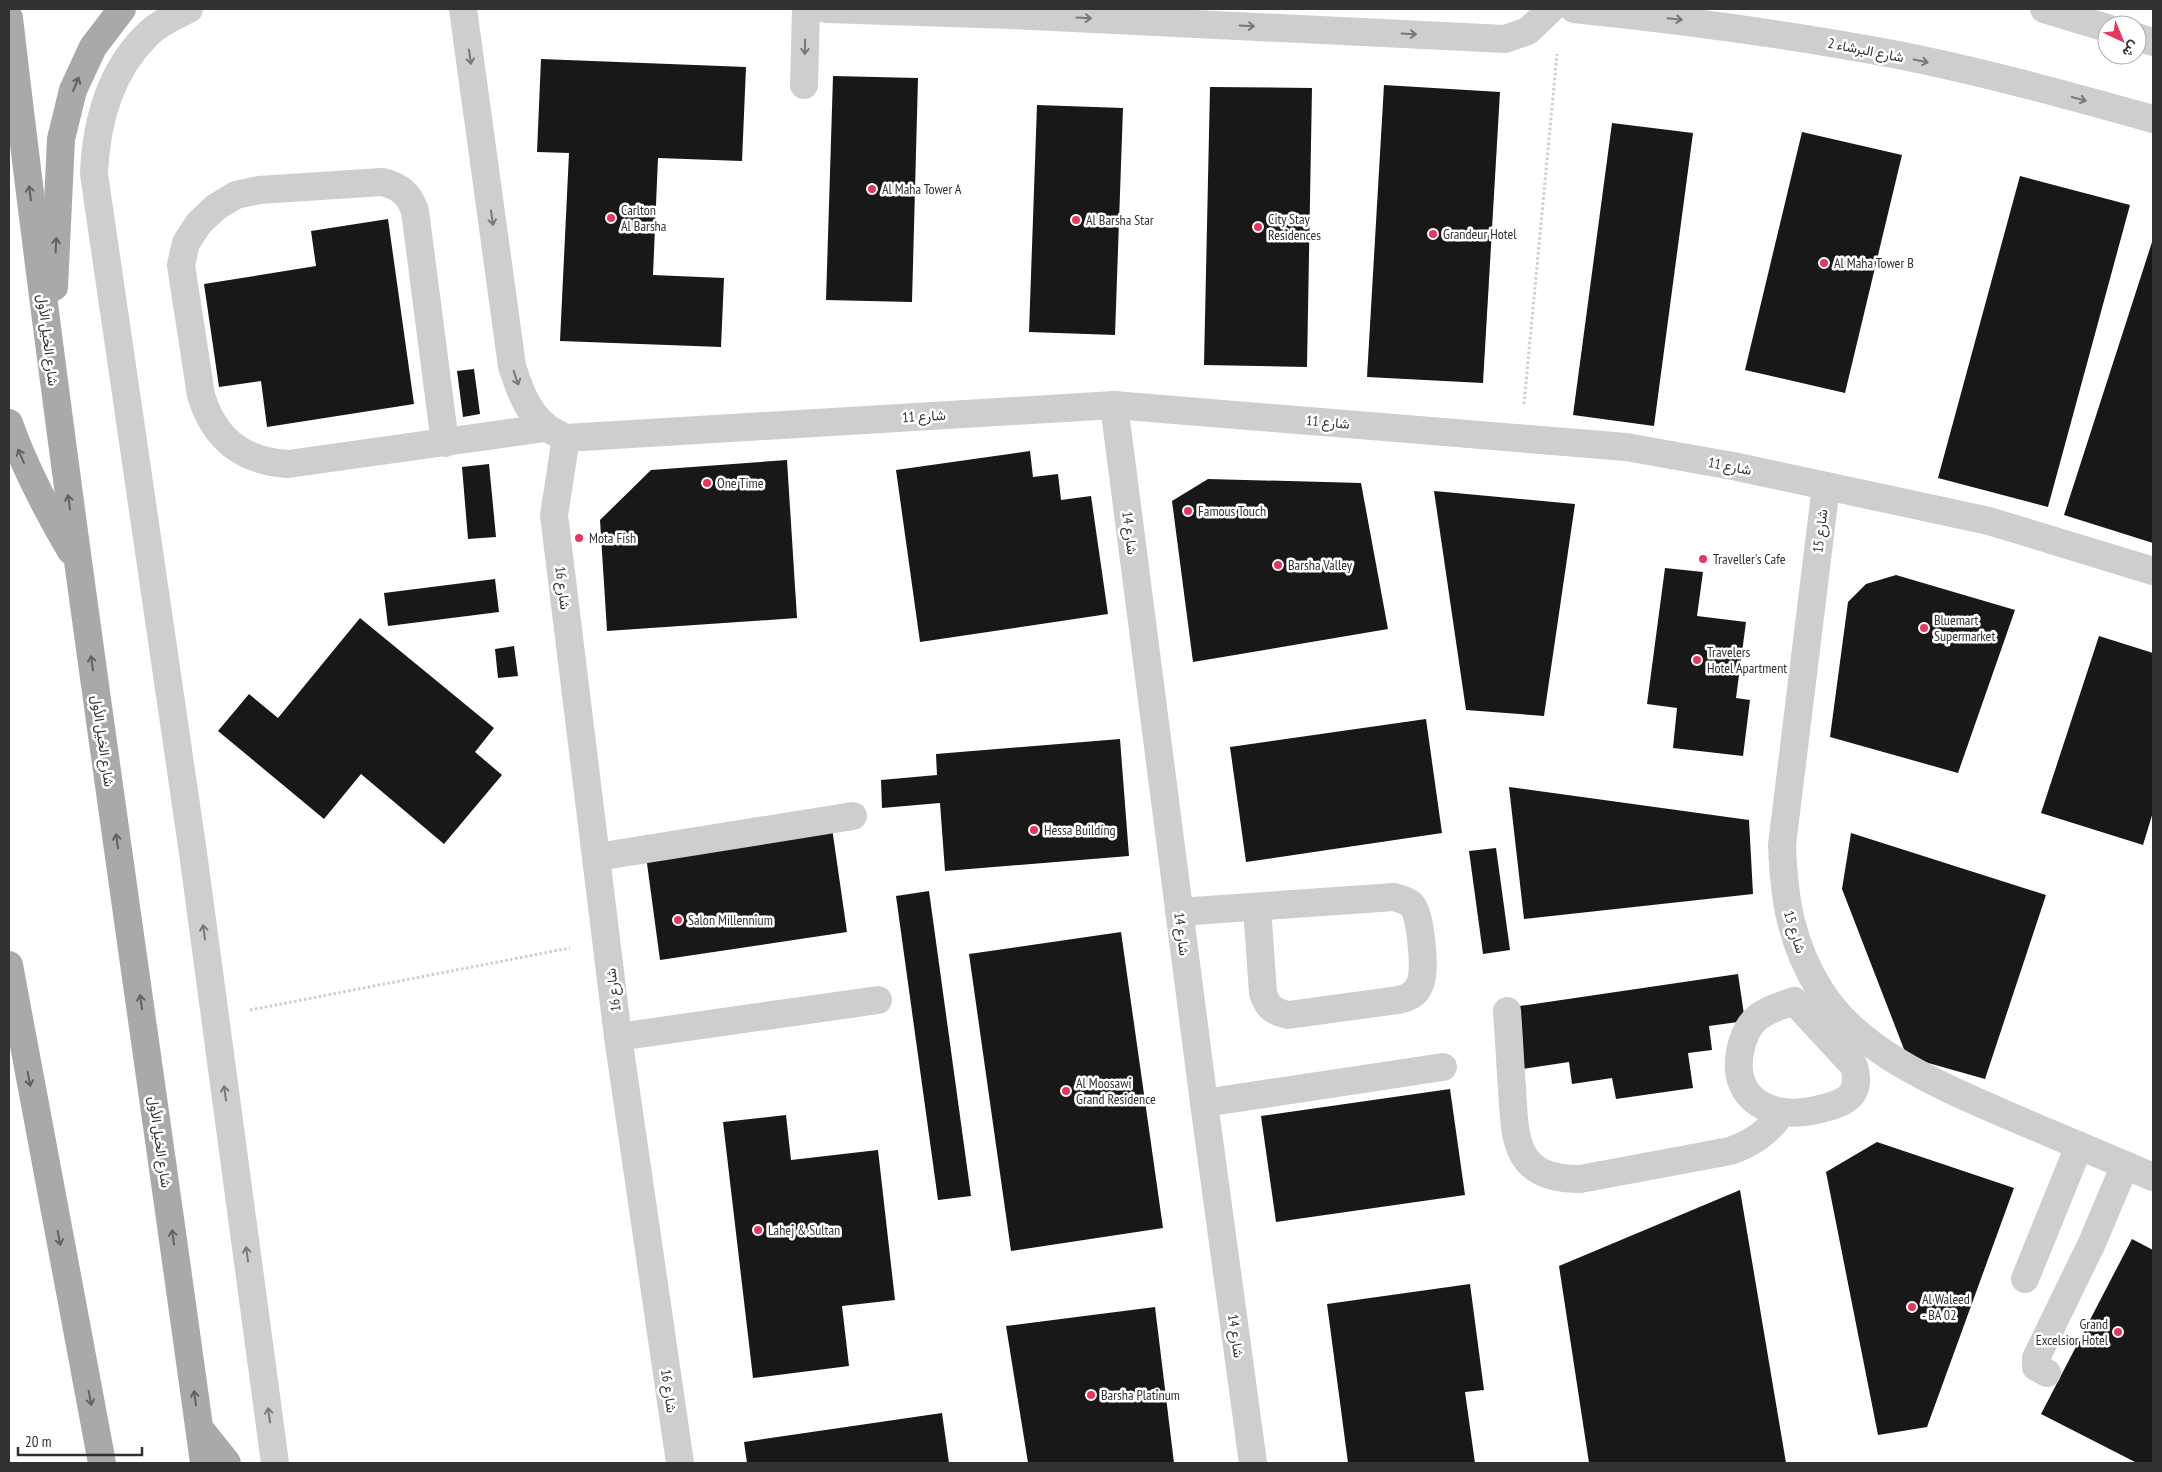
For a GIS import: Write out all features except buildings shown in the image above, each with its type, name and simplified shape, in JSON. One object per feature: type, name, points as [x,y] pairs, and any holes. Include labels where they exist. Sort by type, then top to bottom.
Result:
[{"type":"main road","points":[[50,363],[61,139],[73,90],[93,47],[122,9]]},
{"type":"main road","name":"شارع الخيل الأول","points":[[9,18],[50,363],[204,1463]]},
{"type":"main road","points":[[9,423],[18,450],[45,507],[77,561]]},
{"type":"main road","points":[[9,966],[14,1036],[102,1463]]},
{"type":"main road","points":[[199,1428],[227,1463]]},
{"type":"street","points":[[189,9],[147,35],[128,59],[112,85],[101,114],[95,144],[94,174],[192,844],[275,1463]]},
{"type":"street","points":[[463,9],[512,366],[525,399],[556,433]]},
{"type":"street","points":[[804,84],[806,9]]},
{"type":"street","points":[[826,9],[1011,15],[1505,39],[1528,31],[1551,9]]},
{"type":"street","name":"شارع البرشاء 2","points":[[1574,9],[1684,20],[1894,55],[1997,77],[2153,119]]},
{"type":"street","points":[[2044,9],[2097,25]]},
{"type":"street","name":"شارع 11","points":[[445,443],[415,211],[411,200],[404,190],[393,184],[382,182],[259,190],[229,199],[216,207],[199,223],[186,242],[181,265],[201,395],[206,411],[214,426],[225,440],[238,450],[254,458],[271,463],[288,464],[445,443],[556,433],[1114,405],[1626,447],[1826,486],[1988,521],[2153,571]]},
{"type":"street","name":"شارع 14","points":[[1114,405],[1204,1103],[1253,1463]]},
{"type":"street","name":"شارع 16","points":[[556,433],[554,515],[618,1037],[680,1463]]},
{"type":"street","name":"شارع 15","points":[[1826,486],[1782,845],[1783,884],[1790,922],[1802,958],[1821,992],[1845,1020],[1866,1039],[1911,1071],[1952,1091],[2153,1177]]},
{"type":"street","points":[[597,857],[853,816]]},
{"type":"street","points":[[1180,912],[1257,906],[1394,897],[1411,904],[1419,921],[1421,982],[1416,991],[1408,998],[1288,1015],[1279,1013],[1266,1002],[1263,993],[1257,906]]},
{"type":"street","points":[[1794,1001],[1854,1066],[1856,1075],[1855,1086],[1848,1098],[1839,1105],[1799,1114],[1770,1110],[1757,1102],[1747,1091],[1741,1077],[1738,1062],[1743,1038],[1747,1028],[1754,1019],[1764,1012],[1794,1001],[1821,992]]},
{"type":"street","points":[[618,1037],[878,1000]]},
{"type":"street","points":[[1507,1011],[1515,1134],[1523,1155],[1538,1170],[1558,1178],[1580,1178],[1730,1151],[1746,1146],[1760,1137],[1782,1113]]},
{"type":"street","points":[[1204,1103],[1443,1067]]},
{"type":"street","points":[[2025,1279],[2079,1146]]},
{"type":"street","points":[[2047,1373],[2036,1367],[2036,1358],[2092,1243],[2125,1165]]},
{"type":"path","points":[[1520,438],[1557,48]]},
{"type":"path","points":[[215,1016],[607,941]]},
{"type":"place","name":"Al Maha Tower A","points":[[872,189]]},
{"type":"place","name":"Carlton Al Barsha","points":[[611,218]]},
{"type":"place","name":"Al Barsha Star","points":[[1076,220]]},
{"type":"place","name":"City Stay Residences","points":[[1258,227]]},
{"type":"place","name":"Grandeur Hotel","points":[[1433,234]]},
{"type":"place","name":"Al Maha Tower B","points":[[1824,263]]},
{"type":"place","name":"One Time","points":[[707,483]]},
{"type":"place","name":"Famous Touch","points":[[1188,511]]},
{"type":"place","name":"Mota Fish","points":[[579,538]]},
{"type":"place","name":"Traveller's Cafe","points":[[1703,559]]},
{"type":"place","name":"Barsha Valley","points":[[1278,565]]},
{"type":"place","name":"Bluemart Supermarket","points":[[1924,628]]},
{"type":"place","name":"Travelers Hotel Apartment","points":[[1697,660]]},
{"type":"place","name":"Hessa Building","points":[[1034,830]]},
{"type":"place","name":"Salon Millennium","points":[[678,920]]},
{"type":"place","name":"Al Moosawi Grand Residence","points":[[1066,1091]]},
{"type":"place","name":"Lahej & Sultan","points":[[758,1230]]},
{"type":"place","name":"Al Waleed - BA 02","points":[[1912,1307]]},
{"type":"place","name":"Grand Excelsior Hotel","points":[[2118,1332]]},
{"type":"place","name":"Barsha Platinum","points":[[1091,1395]]}]
